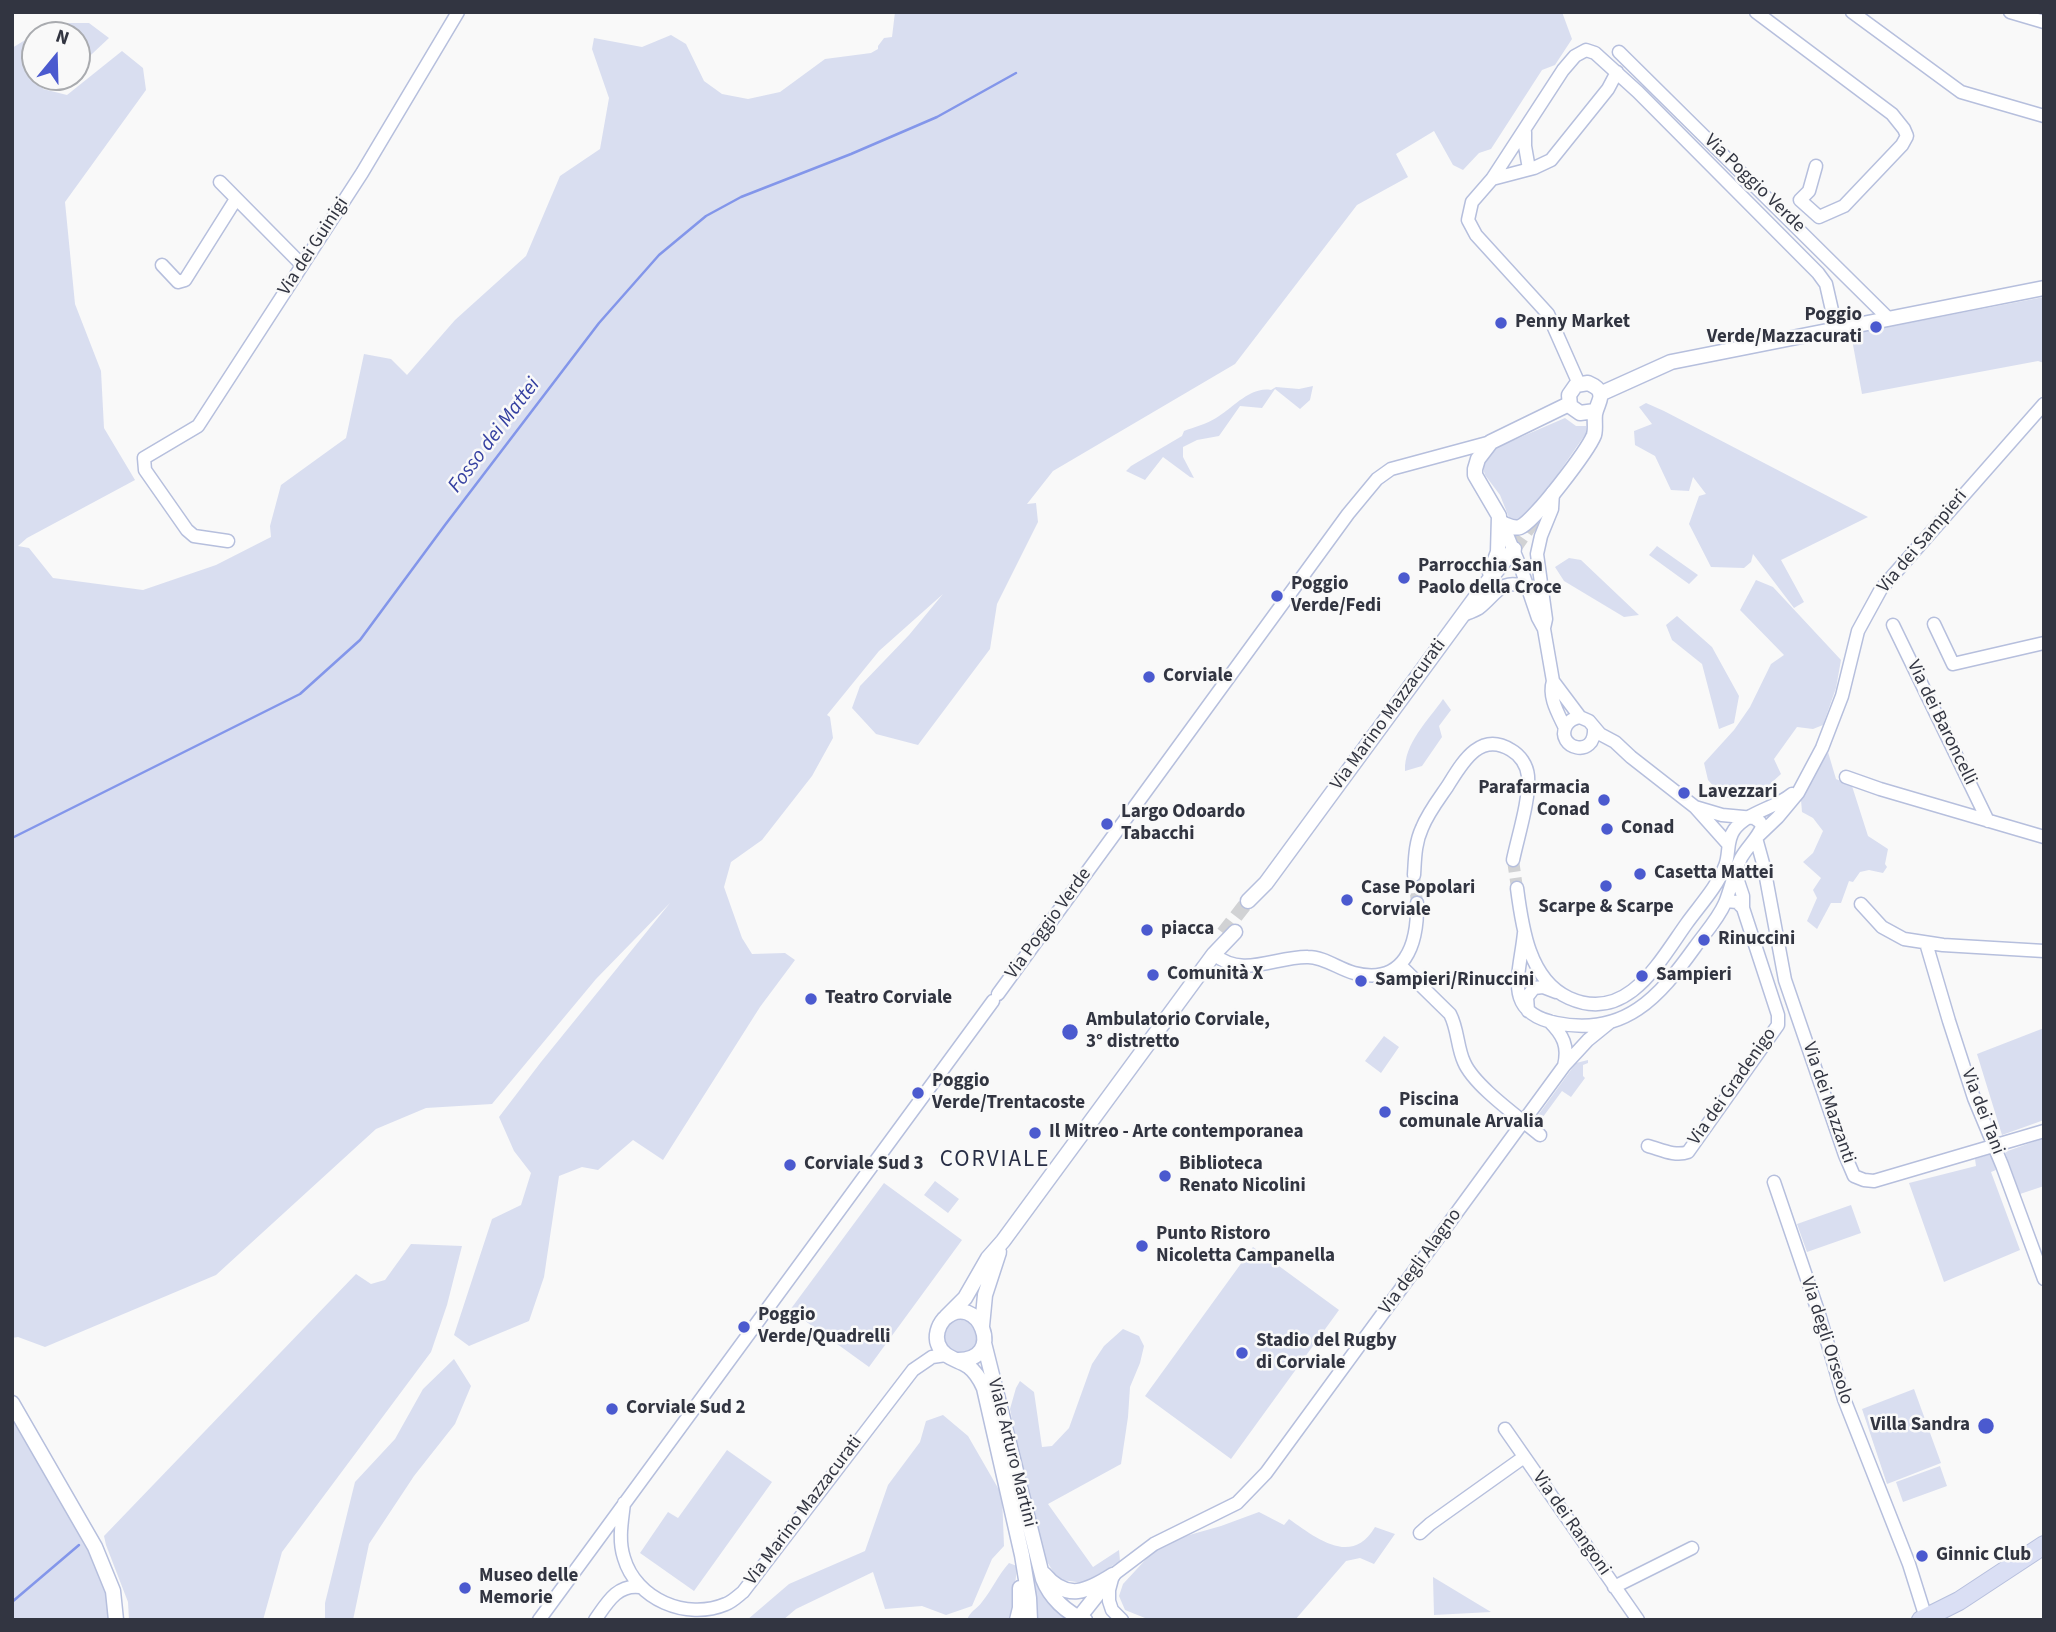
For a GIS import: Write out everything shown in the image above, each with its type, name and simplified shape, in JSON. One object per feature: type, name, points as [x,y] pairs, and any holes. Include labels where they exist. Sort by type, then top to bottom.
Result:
[{"type":"main road","points":[[1924,1619],[1959,1601],[2044,1545]]},
{"type":"street","name":"Via dei Guinigi","points":[[228,541],[194,536],[187,530],[145,470],[144,458],[198,426],[362,173],[458,12]]},
{"type":"street","points":[[1755,12],[1892,114],[1907,136],[1902,145],[1843,206],[1819,217],[1808,238]]},
{"type":"street","points":[[2010,12],[2044,22]]},
{"type":"street","points":[[1860,15],[1961,92],[2044,116]]},
{"type":"street","points":[[1579,384],[1549,314],[1481,241],[1470,226],[1468,214],[1472,202],[1492,179],[1563,70],[1578,53],[1586,50],[1592,51],[1617,72],[1818,273],[1826,284],[1836,328]]},
{"type":"street","name":"Via Poggio Verde","points":[[1619,52],[1888,318]]},
{"type":"street","points":[[1492,179],[1545,164],[1554,157],[1608,89],[1617,72]]},
{"type":"street","points":[[1525,131],[1529,169]]},
{"type":"street","points":[[1816,166],[1809,191],[1800,200],[1819,217]]},
{"type":"street","points":[[220,182],[302,265]]},
{"type":"street","points":[[162,265],[178,282],[185,280],[236,199]]},
{"type":"street","points":[[1600,394],[1671,362],[2044,288]]},
{"type":"street","points":[[1501,520],[1520,528],[1539,512],[1593,436],[1595,411],[1600,402],[1600,394],[1591,384],[1579,384],[1570,392],[1569,404],[1580,413],[1595,411]]},
{"type":"street","points":[[1569,404],[1491,442],[1478,459],[1475,469],[1477,479],[1514,549],[1544,629],[1553,681],[1551,688],[1554,706],[1565,728],[1565,737],[1573,746],[1580,748],[1590,743],[1594,728]]},
{"type":"street","name":"Via dei Sampieri","points":[[1609,1023],[1636,1011],[1659,993],[1689,955],[1726,901],[1743,854],[1778,817],[1807,779],[1833,723],[1854,643],[1875,599],[1916,548],[2044,404]]},
{"type":"street","name":"Via Poggio Verde","points":[[624,1503],[1131,814],[1348,513],[1382,475],[1396,467],[1491,442]]},
{"type":"street","points":[[1544,629],[1546,619],[1537,554],[1552,509],[1553,492]]},
{"type":"street","points":[[1481,590],[1498,552],[1501,520]]},
{"type":"street","name":"Via Marino Mazzacurati","points":[[1254,900],[1481,590],[1514,549]]},
{"type":"street","points":[[1463,615],[1477,610],[1506,584],[1513,583],[1527,588]]},
{"type":"street","points":[[1934,624],[1953,664],[2044,643]]},
{"type":"street","name":"Via dei Baroncelli","points":[[1893,625],[1988,821]]},
{"type":"street","points":[[1553,681],[1580,717],[1589,721],[1594,728],[1695,807],[1728,844]]},
{"type":"street","points":[[1565,728],[1571,720],[1580,717]]},
{"type":"street","points":[[1590,743],[1631,758]]},
{"type":"street","points":[[1414,875],[1416,847],[1429,813],[1467,757],[1477,749],[1491,744],[1511,750],[1521,758],[1527,768],[1528,785],[1513,860]]},
{"type":"street","points":[[1846,777],[2044,837]]},
{"type":"street","name":"Via dei Sampieri","points":[[1528,1011],[1527,997],[1534,988],[1543,987],[1577,1001],[1602,1003],[1620,999],[1639,987],[1717,881],[1726,863],[1728,844],[1735,828],[1788,797],[1807,779]]},
{"type":"street","points":[[1695,807],[1722,815],[1758,820],[1762,825],[1756,838]]},
{"type":"street","name":"Via dei Mazzanti","points":[[1756,838],[1786,980],[1854,1176],[1874,1181],[2044,1131]]},
{"type":"street","points":[[1735,872],[1743,895],[1743,908]]},
{"type":"street","points":[[1517,888],[1524,933],[1537,967],[1559,993]]},
{"type":"street","points":[[1726,901],[1737,902],[1743,908]]},
{"type":"street","points":[[1223,942],[1221,961],[1231,964],[1251,966],[1308,957],[1356,973],[1379,975],[1400,965],[1409,953],[1418,924],[1417,903]]},
{"type":"street","points":[[1861,904],[1882,927],[1904,939],[1926,943],[2044,951]]},
{"type":"street","name":"Via dei Gradenigo","points":[[1648,1146],[1675,1154],[1688,1152],[1779,1022],[1743,908]]},
{"type":"street","points":[[1524,933],[1518,992],[1528,1011],[1549,1021],[1576,1025],[1609,1023]]},
{"type":"street","points":[[1003,1241],[983,1303],[984,1343],[971,1358],[951,1358],[938,1345],[940,1325],[965,1297],[988,1258],[1223,942]]},
{"type":"street","name":"Via dei Tani","points":[[1926,943],[1974,1098],[2044,1279]]},
{"type":"street","points":[[1400,965],[1450,1014],[1460,1052],[1469,1072],[1540,1135]]},
{"type":"street","points":[[1549,1021],[1566,1043],[1564,1066]]},
{"type":"street","name":"Via degli Alagno","points":[[1080,1619],[1113,1575],[1154,1544],[1237,1503],[1266,1473],[1564,1066],[1588,1040],[1609,1023]]},
{"type":"street","name":"Via degli Orseolo","points":[[1774,1182],[1819,1314],[1844,1399],[1909,1564],[1924,1619]]},
{"type":"street","points":[[946,1317],[963,1312],[975,1317],[982,1326]]},
{"type":"street","name":"Viale Arturo Martini","points":[[984,1343],[1044,1583],[1065,1609],[1080,1619]]},
{"type":"street","name":"Via Marino Mazzacurati","points":[[640,1587],[662,1602],[686,1609],[714,1609],[729,1604],[743,1592],[914,1370],[932,1356],[951,1358]]},
{"type":"street","name":"Viale Arturo Martini","points":[[951,1358],[974,1372],[984,1388],[1022,1555],[1030,1620]]},
{"type":"street","points":[[12,1403],[95,1547],[113,1591],[116,1620]]},
{"type":"street","name":"Via dei Rangoni","points":[[1504,1429],[1638,1620]]},
{"type":"street","points":[[1420,1533],[1524,1457]]},
{"type":"street","points":[[539,1620],[624,1503]]},
{"type":"street","points":[[624,1503],[622,1548],[627,1567],[640,1587]]},
{"type":"street","points":[[1614,1587],[1692,1548]]},
{"type":"street","name":"Viale Arturo Martini","points":[[1017,1620],[1022,1555]]},
{"type":"street","points":[[1038,1563],[1049,1580],[1072,1591],[1088,1590],[1113,1575]]},
{"type":"street","points":[[1113,1575],[1109,1601],[1114,1613],[1122,1620]]},
{"type":"street","points":[[595,1620],[616,1593],[628,1586],[640,1587]]},
{"type":"shaded area","points":[[895,12],[1562,12],[1572,39],[1555,65],[1542,70],[1491,149],[1479,153],[1463,170],[1453,165],[1434,131],[1396,154],[1408,177],[1357,205],[1235,364],[1053,471],[1027,504],[1036,503],[1038,522],[997,604],[990,649],[918,745],[876,734],[852,708],[860,686],[909,635],[943,594],[879,651],[827,715],[830,717],[833,738],[812,776],[762,840],[731,862],[724,887],[742,938],[752,954],[785,953],[795,960],[760,1007],[663,1160],[633,1140],[598,1170],[582,1167],[559,1176],[544,1277],[529,1321],[469,1346],[454,1335],[492,1219],[521,1205],[531,1173],[514,1151],[499,1117],[670,903],[596,979],[492,1104],[426,1108],[376,1129],[216,1275],[45,1347],[18,1337],[12,1338],[12,48],[21,43],[21,91],[51,91],[67,95],[72,91],[91,91],[91,76],[122,51],[143,68],[146,90],[65,202],[75,304],[101,371],[104,428],[135,480],[27,538],[18,546],[29,548],[53,578],[143,590],[216,565],[271,537],[270,526],[281,485],[346,438],[364,354],[391,359],[407,375],[455,320],[526,256],[560,176],[600,149],[609,98],[592,49],[594,38],[642,47],[671,35],[686,44],[704,81],[722,94],[748,99],[780,92],[825,59],[871,53],[878,49],[884,38],[892,37]]},
{"type":"shaded area","points":[[91,24],[109,38],[91,55]]},
{"type":"shaded area","points":[[2044,297],[2044,363],[2038,361],[1862,394],[1851,334]]},
{"type":"shaded area","points":[[1313,386],[1310,400],[1300,409],[1275,389],[1262,408],[1240,406],[1219,436],[1197,440],[1183,447],[1183,457],[1194,478],[1163,457],[1145,480],[1126,471],[1182,436],[1184,431],[1212,420],[1256,391],[1276,387],[1299,389]]},
{"type":"shaded area","points":[[1646,403],[1868,517],[1781,560],[1804,602],[1794,608],[1753,554],[1751,562],[1744,568],[1711,567],[1689,524],[1699,496],[1706,494],[1693,477],[1689,491],[1671,490],[1655,456],[1635,445],[1634,431],[1652,424],[1639,407]]},
{"type":"shaded area","points":[[1565,418],[1576,426],[1586,426],[1587,432],[1524,522],[1510,520],[1500,495],[1485,475],[1485,460],[1493,449]]},
{"type":"shaded area","points":[[1657,546],[1698,575],[1689,584],[1649,555]]},
{"type":"shaded area","points":[[1569,558],[1581,560],[1639,615],[1624,617],[1564,581],[1555,567]]},
{"type":"shaded area","points":[[1756,580],[1773,587],[1841,660],[1836,688],[1823,725],[1813,729],[1797,727],[1774,759],[1781,774],[1757,796],[1724,798],[1708,780],[1704,763],[1734,730],[1750,707],[1771,664],[1784,655],[1740,610]]},
{"type":"shaded area","points":[[1677,616],[1712,647],[1739,696],[1734,723],[1719,729],[1702,664],[1672,640],[1666,625]]},
{"type":"shaded area","points":[[1443,699],[1451,710],[1439,726],[1442,737],[1422,766],[1405,771],[1408,751]]},
{"type":"shaded area","points":[[1828,752],[1836,779],[1852,786],[1868,836],[1888,849],[1885,864],[1887,867],[1883,873],[1869,870],[1860,872],[1853,882],[1849,881],[1841,903],[1831,903],[1817,929],[1807,921],[1817,898],[1813,890],[1821,878],[1803,862],[1813,853],[1823,831],[1813,818],[1802,812],[1801,800]]},
{"type":"shaded area","points":[[2044,1028],[2044,1120],[2002,1135],[1977,1054]]},
{"type":"shaded area","points":[[1384,1036],[1399,1047],[1381,1073],[1365,1061]]},
{"type":"shaded area","points":[[1588,1060],[1588,1063],[1583,1065],[1585,1078],[1571,1097],[1562,1091],[1540,1121],[1536,1118],[1576,1063]]},
{"type":"shaded area","points":[[2044,1138],[2044,1186],[2020,1194],[2005,1152]]},
{"type":"shaded area","points":[[1991,1154],[1996,1170],[1991,1172],[2020,1250],[1944,1282],[1909,1183],[1976,1166],[1975,1159]]},
{"type":"shaded area","points":[[935,1181],[959,1199],[948,1213],[924,1195]]},
{"type":"shaded area","points":[[884,1183],[962,1240],[869,1367],[790,1310]]},
{"type":"shaded area","points":[[1851,1205],[1861,1233],[1807,1252],[1797,1224]]},
{"type":"shaded area","points":[[411,1244],[462,1246],[447,1305],[431,1352],[282,1552],[263,1620],[129,1620],[128,1602],[104,1536],[356,1274],[371,1284],[385,1280]]},
{"type":"shaded area","name":"Stadio del Rugby di Corviale","points":[[1253,1247],[1339,1310],[1231,1459],[1145,1396]]},
{"type":"shaded area","points":[[961,1320],[973,1325],[978,1337],[973,1349],[961,1354],[949,1349],[944,1337],[949,1325]]},
{"type":"shaded area","points":[[1123,1329],[1139,1336],[1144,1346],[1130,1387],[1121,1464],[1048,1504],[1093,1567],[1119,1550],[1120,1561],[1084,1583],[1062,1580],[1046,1560],[1030,1508],[1010,1409],[1020,1381],[1034,1392],[1042,1447],[1052,1446],[1069,1428],[1092,1364],[1104,1346]]},
{"type":"shaded area","points":[[454,1359],[471,1386],[455,1424],[414,1476],[369,1544],[353,1620],[325,1620],[325,1603],[355,1482],[395,1439],[423,1389]]},
{"type":"shaded area","points":[[1914,1389],[1941,1463],[1887,1484],[1862,1409]]},
{"type":"shaded area","points":[[943,1415],[968,1436],[1002,1495],[1004,1546],[992,1559],[972,1606],[946,1615],[922,1606],[885,1609],[873,1572],[796,1609],[783,1620],[747,1620],[789,1584],[865,1551],[888,1485],[920,1442],[926,1421]]},
{"type":"shaded area","points":[[12,1416],[94,1558],[111,1605],[111,1620],[12,1620]]},
{"type":"shaded area","points":[[727,1450],[772,1482],[694,1591],[640,1553],[668,1512],[678,1518]]},
{"type":"shaded area","points":[[1940,1466],[1947,1486],[1903,1502],[1896,1482]]},
{"type":"shaded area","points":[[1259,1512],[1284,1525],[1289,1519],[1322,1540],[1345,1547],[1366,1539],[1375,1527],[1395,1534],[1374,1564],[1360,1558],[1346,1561],[1295,1620],[1159,1620],[1125,1610],[1119,1596],[1123,1584],[1161,1543]]},
{"type":"shaded area","points":[[1009,1563],[1017,1566],[1013,1606],[1008,1620],[967,1620],[986,1597]]},
{"type":"shaded area","points":[[1034,1575],[1063,1614],[1066,1620],[1034,1620]]},
{"type":"shaded area","points":[[1433,1577],[1491,1612],[1434,1615]]},
{"type":"waterway","name":"Fosso dei Mattei","points":[[12,838],[300,694],[360,640],[599,323],[659,255],[706,216],[741,197],[937,117],[1016,73]]},
{"type":"waterway","points":[[12,1602],[79,1545]]},
{"type":"tunnel","points":[[1514,549],[1537,516]]},
{"type":"tunnel","points":[[1513,860],[1517,888]]},
{"type":"tunnel","points":[[1414,875],[1417,903]]},
{"type":"tunnel","points":[[1223,933],[1248,901]]},
{"type":"place","name":"Penny Market","points":[[1501,323]]},
{"type":"place","name":"Poggio Verde/Mazzacurati","points":[[1876,327]]},
{"type":"place","name":"Parrocchia San Paolo della Croce","points":[[1404,578]]},
{"type":"place","name":"Poggio Verde/Fedi","points":[[1277,596]]},
{"type":"place","name":"Corviale","points":[[1149,677]]},
{"type":"place","name":"Lavezzari","points":[[1684,793]]},
{"type":"place","name":"Parafarmacia Conad","points":[[1604,800]]},
{"type":"place","name":"Largo Odoardo Tabacchi","points":[[1107,824]]},
{"type":"place","name":"Conad","points":[[1607,829]]},
{"type":"place","name":"Casetta Mattei","points":[[1640,874]]},
{"type":"place","name":"Scarpe & Scarpe","points":[[1606,886]]},
{"type":"place","name":"Case Popolari Corviale","points":[[1347,900]]},
{"type":"place","name":"piacca","points":[[1147,930]]},
{"type":"place","name":"Rinuccini","points":[[1704,940]]},
{"type":"place","name":"Comunità X","points":[[1153,975]]},
{"type":"place","name":"Sampieri","points":[[1642,976]]},
{"type":"place","name":"Sampieri/Rinuccini","points":[[1361,981]]},
{"type":"place","name":"Teatro Corviale","points":[[811,999]]},
{"type":"place","name":"Ambulatorio Corviale, 3° distretto","points":[[1070,1032]]},
{"type":"place","name":"Poggio Verde/Trentacoste","points":[[918,1093]]},
{"type":"place","name":"Piscina comunale Arvalia","points":[[1385,1112]]},
{"type":"place","name":"Il Mitreo - Arte contemporanea","points":[[1035,1133]]},
{"type":"place","name":"Corviale Sud 3","points":[[790,1165]]},
{"type":"place","name":"Biblioteca Renato Nicolini","points":[[1165,1176]]},
{"type":"place","name":"Punto Ristoro Nicoletta Campanella","points":[[1142,1246]]},
{"type":"place","name":"Poggio Verde/Quadrelli","points":[[744,1327]]},
{"type":"place","name":"Stadio del Rugby di Corviale","points":[[1242,1353]]},
{"type":"place","name":"Corviale Sud 2","points":[[612,1409]]},
{"type":"place","name":"Villa Sandra","points":[[1986,1426]]},
{"type":"place","name":"Ginnic Club","points":[[1922,1556]]},
{"type":"place","name":"Museo delle Memorie","points":[[465,1588]]},
{"type":"district","name":"CORVIALE","points":[[995,1161]]}]
